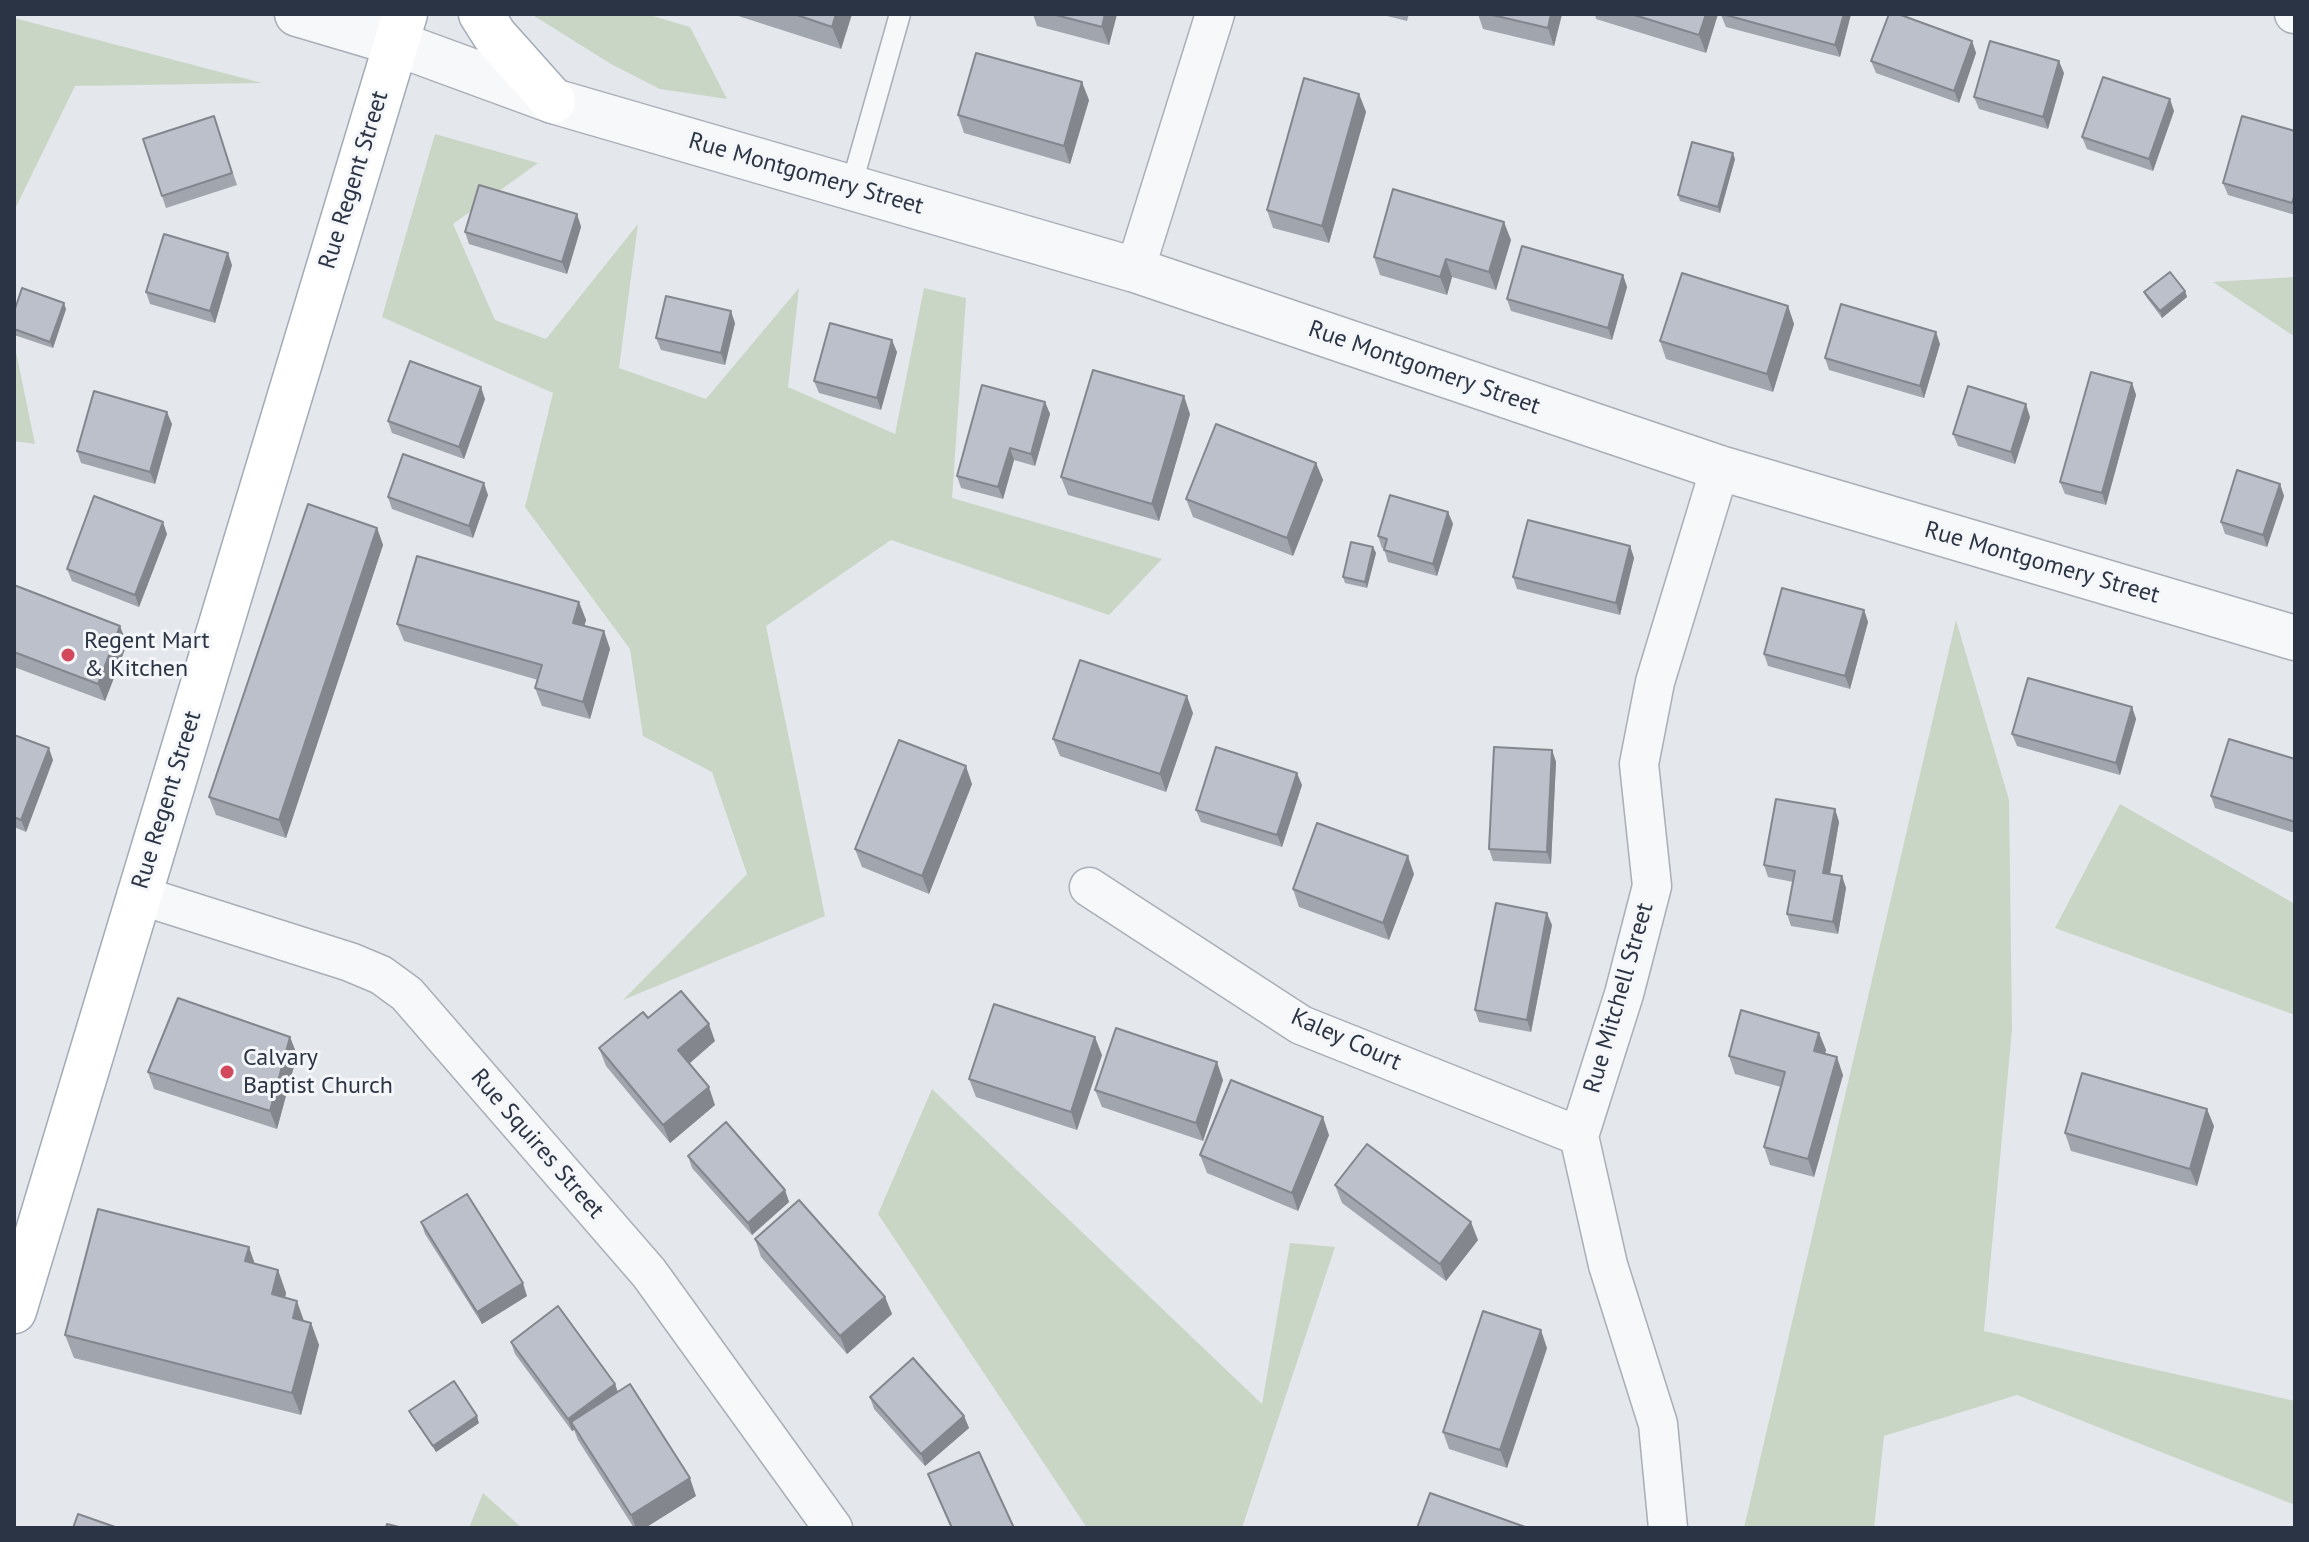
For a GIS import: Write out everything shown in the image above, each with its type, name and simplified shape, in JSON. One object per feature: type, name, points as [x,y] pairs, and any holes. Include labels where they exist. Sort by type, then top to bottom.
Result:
[{"type":"main road","points":[[481,14],[495,36],[553,101]]},
{"type":"main road","name":"Rue Regent Street","points":[[14,1311],[400,29]]},
{"type":"street","name":"Rue Montgomery Street","points":[[297,14],[400,29],[553,101],[1135,270],[1720,468],[2295,638]]},
{"type":"street","points":[[1135,270],[1215,14]]},
{"type":"street","name":"Rue Mitchell Street","points":[[1579,1136],[1624,994],[1652,886],[1639,764],[1655,682],[1720,468]]},
{"type":"street","name":"Kaley Court","points":[[1089,887],[1301,1025],[1579,1136]]},
{"type":"street","name":"Rue Squires Street","points":[[139,895],[350,962],[381,975],[407,994],[649,1273],[833,1528]]},
{"type":"street","points":[[1579,1136],[1608,1265],[1658,1424],[1668,1528]]},
{"type":"lane","points":[[851,187],[900,14]]},
{"type":"green space","points":[[531,14],[646,14],[690,27],[727,99],[660,89],[611,64]]},
{"type":"green space","points":[[14,18],[262,83],[75,86],[14,211]]},
{"type":"green space","points":[[435,134],[538,163],[453,224],[495,320],[546,339],[638,224],[619,368],[706,399],[799,288],[788,387],[895,434],[924,288],[966,298],[952,498],[1162,559],[1109,615],[891,540],[766,626],[825,916],[623,1000],[747,874],[712,772],[643,736],[630,649],[525,507],[553,393],[382,317]]},
{"type":"green space","points":[[2295,277],[2295,337],[2213,282]]},
{"type":"green space","points":[[14,342],[35,444],[14,441]]},
{"type":"green space","points":[[1956,620],[2009,800],[2012,1029],[1984,1331],[2295,1401],[2295,1505],[2017,1395],[1884,1436],[1874,1528],[1744,1528]]},
{"type":"green space","points":[[2120,804],[2295,904],[2295,1015],[2055,928]]},
{"type":"green space","points":[[932,1089],[1262,1404],[1290,1243],[1335,1247],[1242,1528],[1087,1528],[878,1214]]},
{"type":"green space","points":[[483,1493],[522,1528],[469,1528]]},
{"type":"building","points":[[794,14],[836,14],[832,27]]},
{"type":"building","points":[[1052,14],[1105,14],[1102,27]]},
{"type":"building","points":[[1488,14],[1551,14],[1548,28]]},
{"type":"building","points":[[1631,14],[1706,14],[1699,35]]},
{"type":"building","points":[[1722,14],[1844,14],[1835,45]]},
{"type":"building","points":[[1889,14],[1898,14],[1972,41],[1954,91],[1871,61]]},
{"type":"building","points":[[1990,41],[2059,61],[2043,117],[1974,97]]},
{"type":"building","points":[[976,53],[1082,82],[1064,146],[958,115]]},
{"type":"building","points":[[2103,77],[2170,99],[2149,159],[2082,137]]},
{"type":"building","points":[[1304,78],[1359,94],[1322,226],[1267,210]]},
{"type":"building","points":[[214,116],[232,173],[162,196],[143,139]]},
{"type":"building","points":[[2242,116],[2295,131],[2295,194],[2292,203],[2223,183]]},
{"type":"building","points":[[1692,142],[1733,153],[1718,207],[1678,195]]},
{"type":"building","points":[[479,185],[577,214],[562,262],[465,232]]},
{"type":"building","points":[[1393,189],[1504,222],[1489,272],[1446,259],[1440,277],[1374,257]]},
{"type":"building","points":[[164,234],[228,253],[210,311],[146,292]]},
{"type":"building","points":[[1522,246],[1623,275],[1608,328],[1507,299]]},
{"type":"building","points":[[2170,272],[2185,291],[2160,311],[2144,292]]},
{"type":"building","points":[[1682,273],[1788,306],[1767,374],[1660,341]]},
{"type":"building","points":[[22,288],[64,303],[50,342],[14,329],[14,312]]},
{"type":"building","points":[[666,296],[731,311],[721,353],[656,338]]},
{"type":"building","points":[[1841,304],[1936,332],[1920,386],[1825,358]]},
{"type":"building","points":[[830,323],[892,340],[877,398],[814,381]]},
{"type":"building","points":[[410,361],[481,387],[459,447],[388,421]]},
{"type":"building","points":[[1093,370],[1184,396],[1152,504],[1061,477]]},
{"type":"building","points":[[2091,372],[2132,383],[2102,493],[2060,482]]},
{"type":"building","points":[[982,385],[1045,402],[1031,454],[1010,448],[998,487],[957,476]]},
{"type":"building","points":[[1968,386],[2026,404],[2011,452],[1953,434]]},
{"type":"building","points":[[94,391],[167,412],[150,472],[77,451]]},
{"type":"building","points":[[1216,424],[1316,463],[1287,538],[1186,499]]},
{"type":"building","points":[[403,454],[484,483],[469,526],[388,497]]},
{"type":"building","points":[[2237,470],[2280,484],[2263,535],[2221,522]]},
{"type":"building","points":[[1390,495],[1448,512],[1433,564],[1384,550],[1387,539],[1378,536]]},
{"type":"building","points":[[94,496],[163,522],[135,595],[67,569]]},
{"type":"building","points":[[308,504],[377,528],[279,820],[209,797]]},
{"type":"building","points":[[1528,520],[1630,546],[1616,603],[1513,577]]},
{"type":"building","points":[[1351,542],[1373,547],[1365,582],[1343,577]]},
{"type":"building","points":[[417,556],[579,602],[573,623],[604,631],[583,702],[535,688],[542,665],[397,624]]},
{"type":"building","name":"Regent Mart & Kitchen","points":[[14,585],[120,626],[98,684],[14,652]]},
{"type":"building","points":[[1782,588],[1864,610],[1845,676],[1764,654]]},
{"type":"building","points":[[1080,660],[1187,696],[1160,774],[1053,739]]},
{"type":"building","points":[[2028,678],[2132,707],[2116,763],[2012,734]]},
{"type":"building","points":[[14,735],[49,748],[21,820],[14,817]]},
{"type":"building","points":[[2229,739],[2295,759],[2295,822],[2211,796]]},
{"type":"building","points":[[899,740],[966,766],[922,876],[855,849]]},
{"type":"building","points":[[1216,747],[1297,773],[1277,835],[1196,810]]},
{"type":"building","points":[[1494,747],[1552,750],[1547,852],[1489,849]]},
{"type":"building","points":[[1776,799],[1835,809],[1823,873],[1842,876],[1833,922],[1787,914],[1795,871],[1764,865]]},
{"type":"building","points":[[1317,823],[1408,856],[1383,923],[1293,889]]},
{"type":"building","points":[[1496,903],[1547,913],[1527,1020],[1475,1010]]},
{"type":"building","points":[[681,991],[709,1024],[678,1050],[709,1087],[663,1125],[599,1048],[643,1012],[648,1018]]},
{"type":"building","name":"Calvary Baptist Church","points":[[178,998],[290,1037],[270,1111],[148,1072]]},
{"type":"building","points":[[994,1004],[1095,1037],[1071,1112],[969,1079]]},
{"type":"building","points":[[1741,1010],[1819,1033],[1814,1051],[1837,1057],[1808,1159],[1764,1147],[1785,1072],[1729,1056]]},
{"type":"building","points":[[1116,1028],[1217,1062],[1196,1123],[1095,1090]]},
{"type":"building","points":[[2082,1073],[2207,1109],[2190,1169],[2065,1133]]},
{"type":"building","points":[[1231,1080],[1323,1117],[1292,1193],[1200,1155]]},
{"type":"building","points":[[726,1122],[785,1190],[748,1223],[688,1156]]},
{"type":"building","points":[[1367,1144],[1471,1222],[1440,1264],[1335,1185]]},
{"type":"building","points":[[467,1194],[523,1283],[477,1312],[421,1222]]},
{"type":"building","points":[[799,1200],[885,1297],[840,1336],[755,1239]]},
{"type":"building","points":[[98,1209],[249,1247],[245,1261],[278,1270],[272,1294],[297,1301],[293,1318],[311,1323],[292,1393],[65,1335]]},
{"type":"building","points":[[558,1306],[615,1384],[568,1419],[511,1342]]},
{"type":"building","points":[[1483,1311],[1541,1330],[1500,1450],[1443,1432]]},
{"type":"building","points":[[913,1358],[964,1416],[921,1454],[870,1397]]},
{"type":"building","points":[[454,1381],[477,1416],[433,1446],[409,1411]]},
{"type":"building","points":[[630,1384],[690,1478],[631,1515],[571,1422]]},
{"type":"building","points":[[979,1452],[1014,1528],[952,1528],[928,1474]]},
{"type":"building","points":[[1430,1493],[1528,1528],[1417,1528]]},
{"type":"building","points":[[78,1514],[118,1528],[73,1528]]},
{"type":"place","name":"Regent Mart & Kitchen","points":[[68,655]]},
{"type":"place","name":"Calvary Baptist Church","points":[[227,1072]]}]
